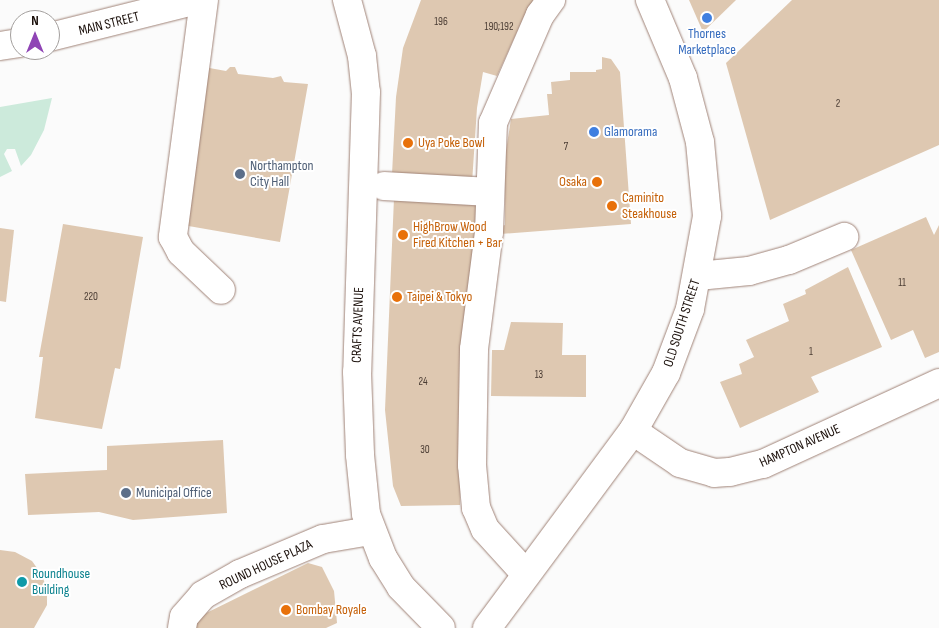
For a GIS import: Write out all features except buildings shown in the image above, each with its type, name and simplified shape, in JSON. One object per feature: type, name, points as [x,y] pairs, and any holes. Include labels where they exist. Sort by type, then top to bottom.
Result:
[{"type":"main road","name":"MAIN STREET","points":[[60,34],[196,0]]},
{"type":"main road","points":[[204,0],[173,237],[181,252],[221,290]]},
{"type":"main road","name":"CRAFTS AVENUE","points":[[347,0],[362,56],[366,92],[357,372],[360,455],[370,531],[401,587],[441,628]]},
{"type":"main road","points":[[525,573],[485,529],[476,508],[472,465],[474,349],[489,232],[493,123],[540,15],[551,0]]},
{"type":"main road","name":"OLD SOUTH STREET","points":[[487,628],[525,573],[633,431],[666,373],[698,276],[707,216],[700,142],[683,78],[650,0]]},
{"type":"main road","points":[[384,186],[490,192]]},
{"type":"main road","points":[[698,276],[749,271],[789,260],[844,238]]},
{"type":"main road","name":"HAMPTON AVENUE","points":[[633,431],[680,463],[714,473],[730,472],[763,464],[939,383]]},
{"type":"main road","name":"ROUND HOUSE PLAZA","points":[[182,628],[184,617],[203,596],[240,574],[323,539],[370,531]]},
{"type":"green space","points":[[52,98],[44,130],[31,155],[21,166],[15,149],[7,149],[4,154],[12,171],[0,177],[0,107]]},
{"type":"place","name":"Thornes Marketplace","points":[[707,18]]},
{"type":"place","name":"Glamorama","points":[[594,132]]},
{"type":"place","name":"Uya Poke Bowl","points":[[408,143]]},
{"type":"place","name":"Northampton City Hall","points":[[240,174]]},
{"type":"place","name":"Osaka","points":[[597,182]]},
{"type":"place","name":"Caminito Steakhouse","points":[[612,206]]},
{"type":"place","name":"HighBrow Wood Fired Kitchen + Bar","points":[[403,235]]},
{"type":"place","name":"Taipei & Tokyo","points":[[397,297]]},
{"type":"place","name":"Municipal Office","points":[[126,493]]},
{"type":"place","name":"Roundhouse Building","points":[[22,582]]},
{"type":"place","name":"Bombay Royale","points":[[286,610]]}]
